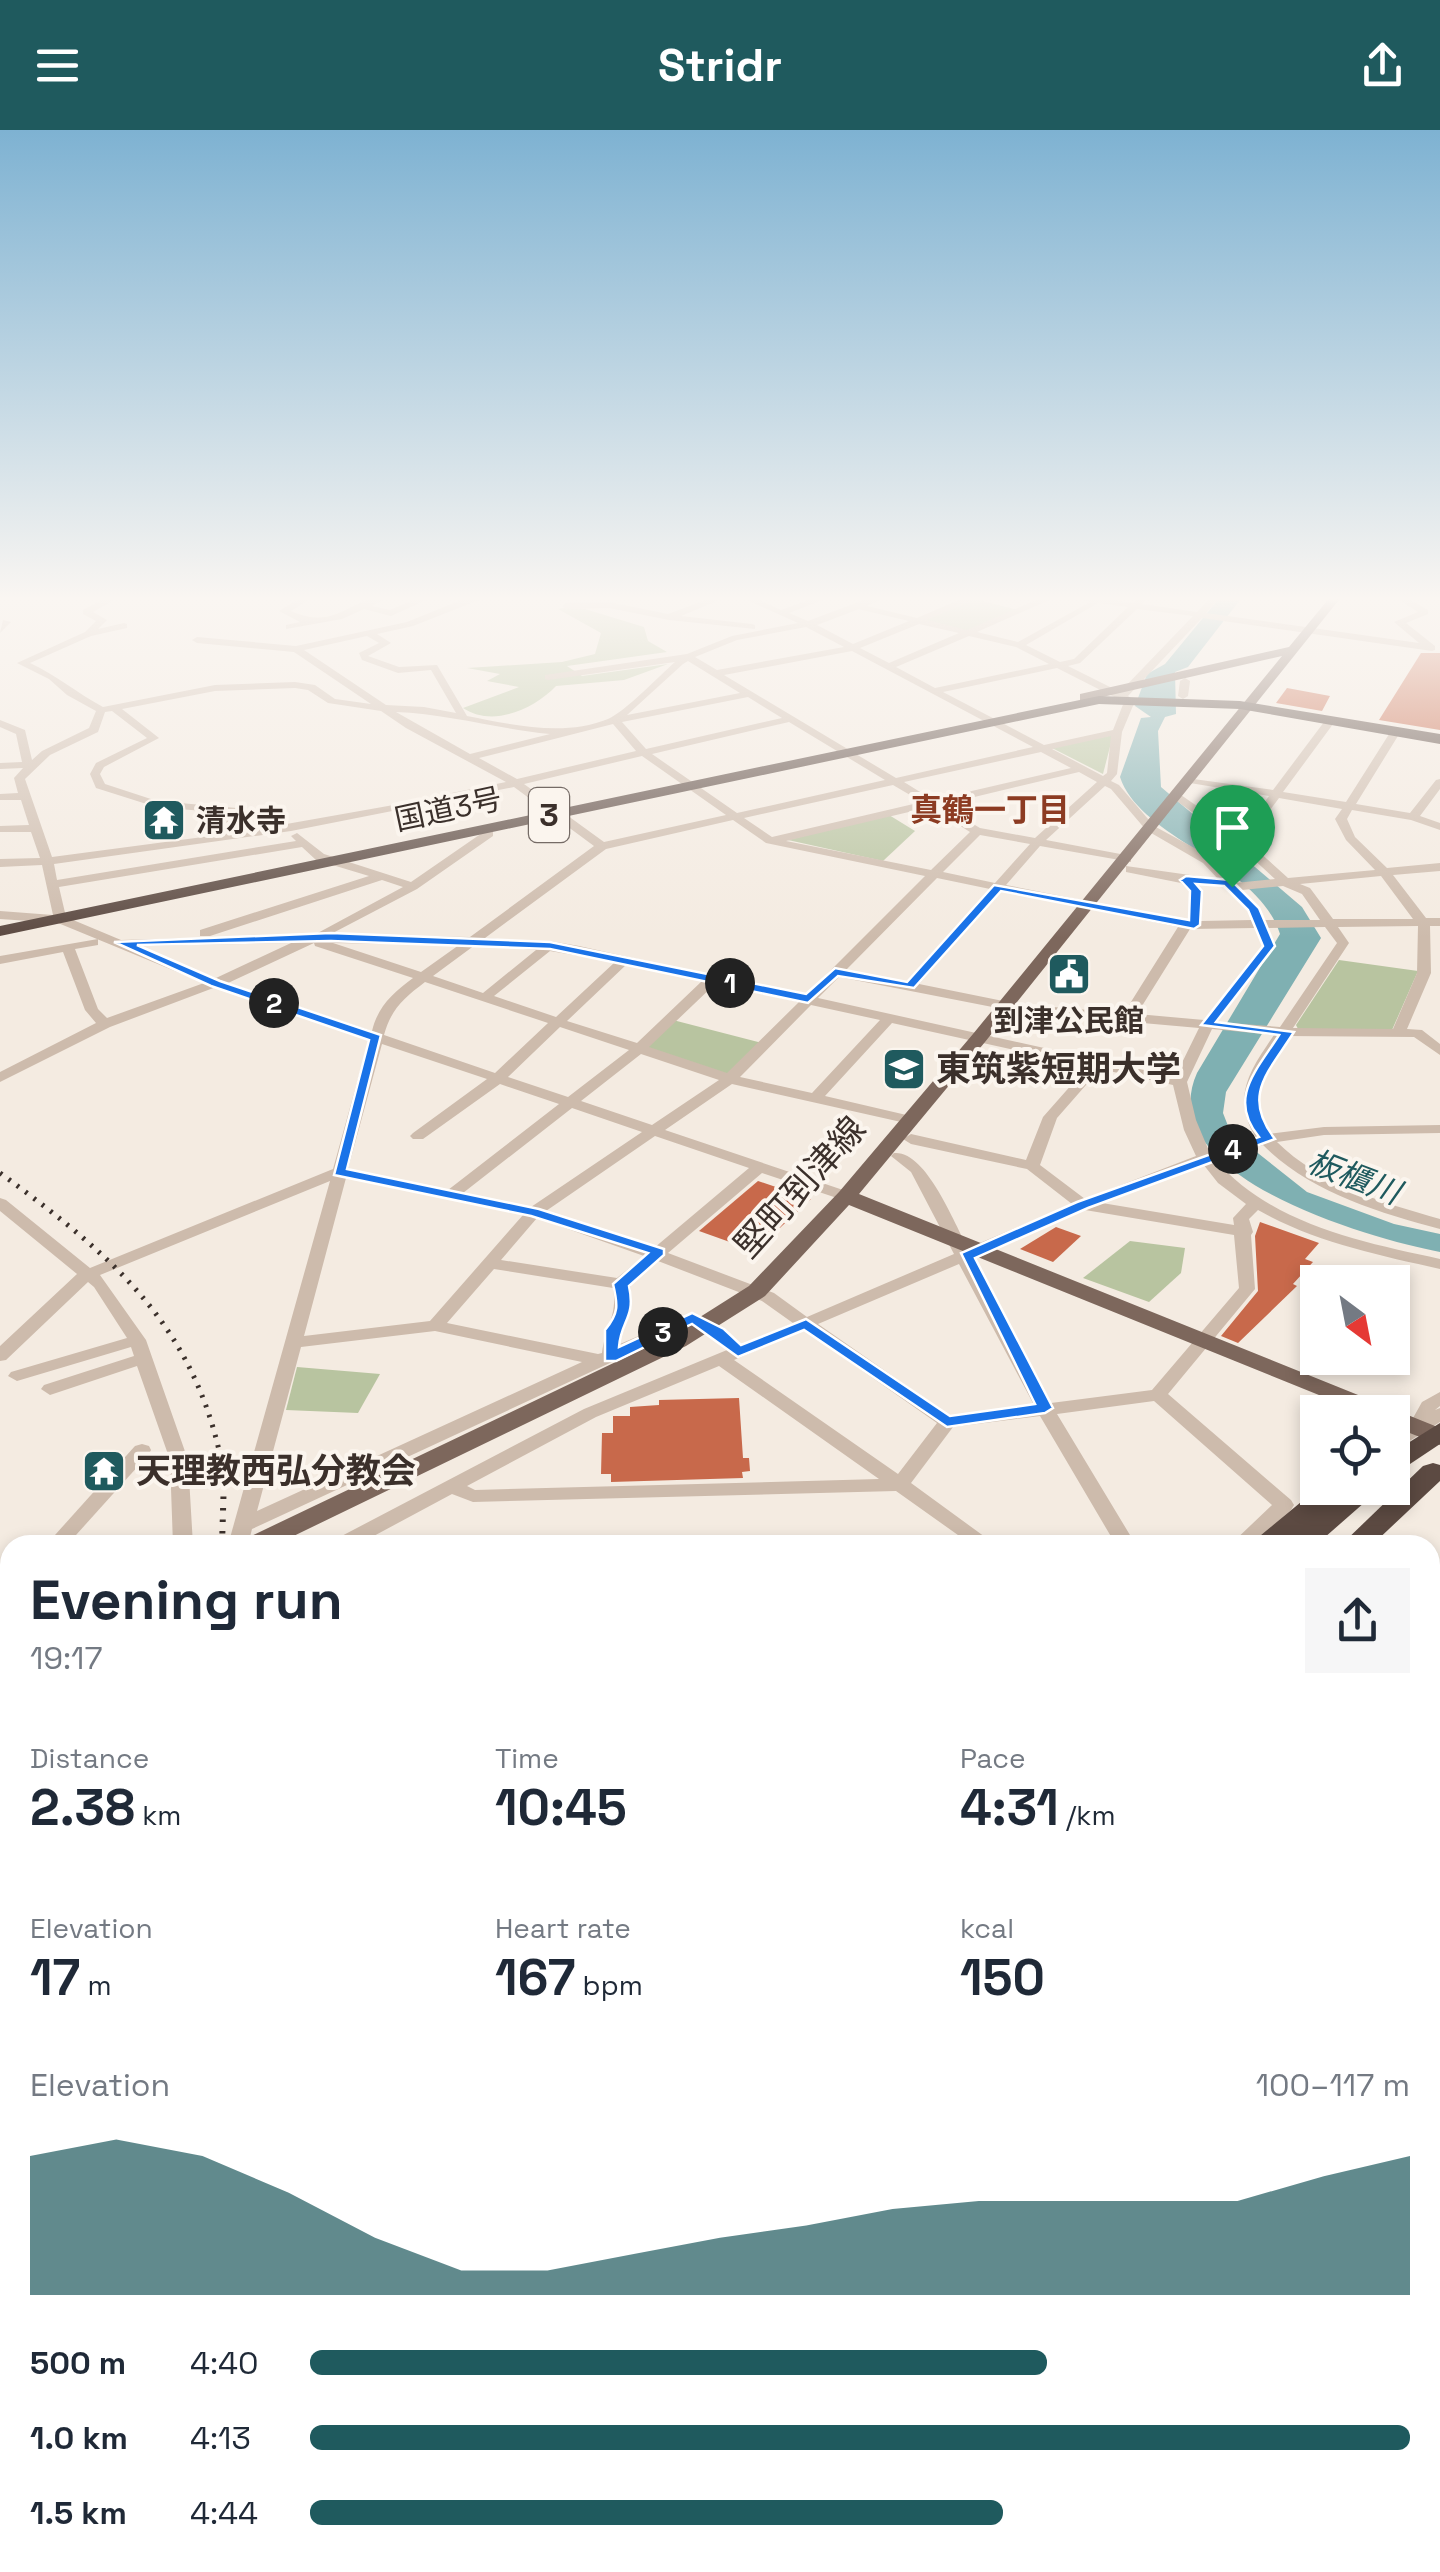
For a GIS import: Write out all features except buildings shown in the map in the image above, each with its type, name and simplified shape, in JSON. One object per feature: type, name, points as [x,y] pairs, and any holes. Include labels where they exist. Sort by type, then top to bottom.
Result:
[{"type":"highway","name":"国道3号","points":[[3,922],[72,916],[1038,710]]},
{"type":"highway","name":"国道3号","points":[[1281,710],[1440,738]]},
{"type":"highway","name":"国道3号","points":[[1284,710],[1440,738]]},
{"type":"highway","name":"国道3号","points":[[326,860],[555,811]]},
{"type":"highway","points":[[1410,1451],[1432,1431]]},
{"type":"highway","points":[[1410,1478],[1438,1463]]},
{"type":"highway","points":[[1362,1535],[1438,1463]]},
{"type":"highway","points":[[1275,1535],[1310,1505]]},
{"type":"highway","points":[[1310,1535],[1346,1505]]},
{"type":"highway","points":[[1334,1535],[1370,1505]]},
{"type":"main road","name":"堅町到津線","points":[[854,1199],[1252,710]]},
{"type":"main road","name":"堅町到津線","points":[[303,1535],[713,1328],[762,1294],[899,1156],[911,1130]]},
{"type":"main road","points":[[854,1199],[967,1249],[1339,1395]]},
{"type":"main road","name":"堅町到津線","points":[[252,1535],[558,1404]]},
{"type":"street","points":[[0,766],[28,765],[88,735],[100,722],[101,710],[117,710],[154,738],[100,765],[95,774],[100,786],[156,804],[234,810],[229,818],[212,825],[226,836]]},
{"type":"street","points":[[382,710],[424,710],[518,728],[568,732]]},
{"type":"street","points":[[390,710],[410,726],[513,781],[602,846]]},
{"type":"street","points":[[459,710],[463,717]]},
{"type":"street","points":[[615,720],[627,710]]},
{"type":"street","points":[[471,757],[667,710]]},
{"type":"street","points":[[775,710],[977,831],[1038,842],[1186,880],[1234,885],[1440,867]]},
{"type":"street","points":[[968,710],[1120,791],[1156,829],[1207,860],[1234,885],[1264,926],[1270,946],[1213,1026],[1180,1082]]},
{"type":"street","points":[[910,986],[1038,842],[1101,779],[1112,774],[1121,710]]},
{"type":"street","points":[[518,728],[532,717]]},
{"type":"street","points":[[615,720],[640,750],[770,841],[1190,925],[1440,922]]},
{"type":"street","points":[[0,863],[47,861],[226,836],[437,800],[640,750],[791,720]]},
{"type":"street","points":[[1241,842],[1331,720]]},
{"type":"street","points":[[0,723],[21,732],[28,765],[19,778],[33,828],[42,836],[52,884],[72,916],[106,944]]},
{"type":"street","points":[[246,1535],[290,1344],[376,1038],[395,998],[602,846],[1117,732]]},
{"type":"street","points":[[1396,732],[1341,818],[1342,828],[1386,873],[1424,924],[1424,973],[1398,1034]]},
{"type":"street","points":[[770,841],[1080,769]]},
{"type":"street","points":[[1195,780],[1412,818],[1440,827]]},
{"type":"street","points":[[1412,818],[1440,782]]},
{"type":"street","points":[[0,797],[24,796]]},
{"type":"street","points":[[1182,800],[1241,842],[1282,882],[1306,891],[1334,925],[1343,943],[1282,1031],[1250,1092],[1254,1122],[1263,1141],[1333,1188],[1440,1224]]},
{"type":"street","points":[[288,826],[326,860],[414,886]]},
{"type":"street","points":[[0,829],[33,828]]},
{"type":"street","points":[[0,1078],[105,1024],[216,984],[414,886],[489,834],[485,829]]},
{"type":"street","points":[[435,1326],[534,1212],[730,1079],[977,831]]},
{"type":"street","points":[[52,884],[304,843]]},
{"type":"street","points":[[190,938],[379,877]]},
{"type":"street","points":[[1129,1017],[1190,925],[1196,891],[1186,880]]},
{"type":"street","points":[[38,920],[854,1199]]},
{"type":"street","points":[[0,960],[68,947],[190,938],[550,945],[1180,1082]]},
{"type":"street","points":[[310,939],[730,1079],[816,1098],[1032,1166],[1082,1205],[1244,1232]]},
{"type":"street","points":[[483,999],[550,945]]},
{"type":"street","points":[[68,947],[92,1010],[105,1024]]},
{"type":"street","points":[[418,1136],[498,1078],[554,1021],[624,960]]},
{"type":"street","points":[[835,972],[1011,1008],[1282,1031],[1417,1033],[1440,1051]]},
{"type":"street","points":[[453,1193],[640,1049],[712,979]]},
{"type":"street","points":[[816,1098],[890,1017]]},
{"type":"street","points":[[1032,1166],[1050,1118],[1096,1064]]},
{"type":"street","points":[[1180,1082],[1208,1156],[1256,1203],[1333,1237],[1440,1264]]},
{"type":"street","points":[[360,1535],[590,1413],[806,1324],[967,1249],[1208,1156],[1263,1141],[1366,1128],[1440,1129]]},
{"type":"street","points":[[899,1156],[917,1169],[967,1249],[1045,1408],[1120,1535]]},
{"type":"street","points":[[488,1263],[621,1284],[760,1168]]},
{"type":"street","points":[[0,1356],[86,1275],[340,1172],[534,1212],[658,1252],[762,1294],[947,1422],[1158,1395],[1247,1288],[1241,1218],[1256,1203]]},
{"type":"street","points":[[0,1203],[114,1301],[141,1349],[179,1460],[183,1535]]},
{"type":"street","points":[[607,1359],[613,1330],[623,1321],[626,1307],[621,1284]]},
{"type":"street","points":[[251,1535],[692,1318],[713,1328],[729,1356],[972,1535]]},
{"type":"street","points":[[290,1344],[435,1326],[607,1359]]},
{"type":"street","points":[[17,1376],[141,1349]]},
{"type":"street","points":[[50,1389],[141,1349]]},
{"type":"street","points":[[1158,1395],[1284,1505],[1251,1535]]},
{"type":"street","points":[[1432,1431],[1428,1406],[1440,1398]]},
{"type":"street","points":[[1432,1431],[1440,1414]]},
{"type":"street","points":[[900,1484],[947,1422]]},
{"type":"street","points":[[65,1535],[142,1450]]},
{"type":"street","points":[[451,1487],[473,1496],[900,1484]]},
{"type":"street","points":[[1293,1535],[1327,1505]]},
{"type":"green space","points":[[467,710],[520,710],[500,716]]},
{"type":"green space","points":[[1113,735],[1103,774],[1052,748]]},
{"type":"green space","points":[[889,815],[915,831],[883,861],[788,840]]},
{"type":"green space","points":[[1339,960],[1418,971],[1392,1030],[1298,1029],[1296,1025]]},
{"type":"green space","points":[[669,1019],[762,1043],[729,1077],[638,1046]]},
{"type":"green space","points":[[1130,1241],[1185,1248],[1181,1273],[1149,1302],[1083,1278]]},
{"type":"green space","points":[[297,1367],[380,1374],[358,1413],[286,1410]]},
{"type":"water","points":[[1141,710],[1176,710],[1176,714],[1165,717],[1158,731],[1161,787],[1302,907],[1321,938],[1226,1092],[1223,1113],[1230,1131],[1307,1192],[1394,1224],[1440,1234],[1440,1252],[1367,1233],[1275,1197],[1235,1172],[1206,1143],[1191,1110],[1197,1073],[1280,934],[1268,909],[1249,888],[1150,818],[1132,799],[1120,777],[1141,718],[1151,717]]},
{"type":"railway","points":[[0,1173],[81,1236],[147,1303],[174,1340],[196,1382],[213,1428],[225,1481]]},
{"type":"railway","points":[[222,1535],[224,1478]]},
{"type":"place","name":"清水寺","points":[[164,820]]},
{"type":"place","name":"到津公民館","points":[[1069,974]]},
{"type":"place","name":"東筑紫短期大学","points":[[904,1069]]},
{"type":"place","name":"天理教西弘分教会","points":[[104,1471]]},
{"type":"district","name":"真鶴一丁目","points":[[990,810]]},
{"type":"route","points":[[1186,880],[1227,882],[1232,887],[1254,908],[1270,946],[1207,1025],[1288,1032],[1256,1076],[1250,1092],[1248,1108],[1268,1139],[1212,1155],[1082,1205],[966,1256],[1045,1408],[947,1422],[806,1324],[738,1352],[718,1332],[692,1318],[610,1358],[613,1330],[623,1321],[626,1307],[621,1284],[658,1252],[534,1212],[340,1172],[376,1038],[216,984],[120,942],[331,937],[550,945],[808,999],[835,972],[910,986],[998,887],[1194,925],[1196,891],[1186,880]]},
{"type":"water label","name":"板櫃川","points":[[1354,1177]]}]
